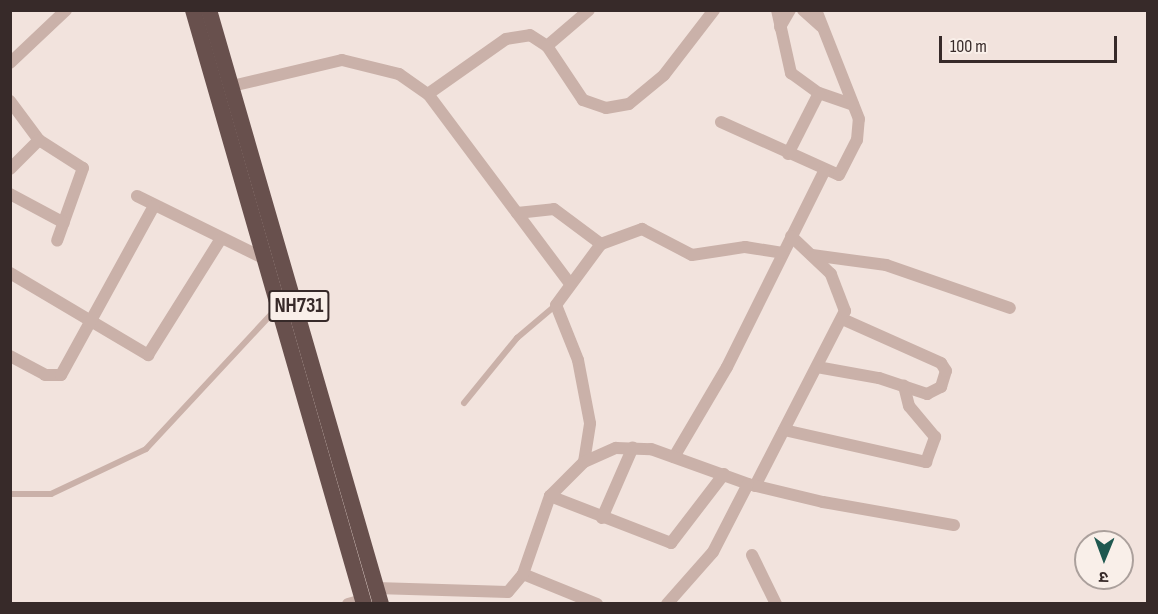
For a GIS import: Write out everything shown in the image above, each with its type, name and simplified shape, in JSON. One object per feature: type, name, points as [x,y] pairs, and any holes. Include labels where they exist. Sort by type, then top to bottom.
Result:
[{"type":"highway","name":"NH731","points":[[193,10],[280,305],[358,602]]},
{"type":"highway","name":"NH731","points":[[210,12],[379,596]]},
{"type":"street","points":[[10,63],[66,10]]},
{"type":"street","points":[[547,46],[589,10]]},
{"type":"street","points":[[428,94],[506,39],[530,35],[547,46],[583,99],[619,107],[651,89],[714,10]]},
{"type":"street","points":[[777,10],[791,73],[819,93],[853,105]]},
{"type":"street","points":[[780,27],[790,10]]},
{"type":"street","points":[[803,10],[822,26]]},
{"type":"street","points":[[722,122],[824,172],[839,175],[857,140],[853,105],[816,10]]},
{"type":"street","points":[[232,86],[342,60],[378,65],[428,94],[570,284]]},
{"type":"street","points":[[788,154],[819,93]]},
{"type":"street","points":[[10,101],[39,140],[83,168],[57,241]]},
{"type":"street","points":[[10,169],[39,140]]},
{"type":"street","points":[[674,457],[727,367],[824,172]]},
{"type":"street","points":[[10,194],[64,223]]},
{"type":"street","points":[[137,196],[220,240],[267,260]]},
{"type":"street","points":[[10,356],[57,377],[93,319],[154,206]]},
{"type":"street","points":[[517,213],[554,209],[601,244]]},
{"type":"street","points":[[584,462],[590,423],[578,360],[556,305],[601,244],[642,230],[692,255],[745,247],[783,253]]},
{"type":"street","points":[[667,603],[713,552],[784,430],[842,320],[839,285],[791,236]]},
{"type":"street","points":[[10,273],[93,319],[137,352],[152,354],[220,240]]},
{"type":"street","points":[[811,255],[886,265],[1010,308]]},
{"type":"street","points":[[817,367],[934,393],[944,378],[944,365],[842,320]]},
{"type":"street","points":[[784,430],[926,462],[935,437],[909,406],[904,386]]},
{"type":"street","points":[[379,596],[500,594],[515,588],[523,574],[550,496],[584,462],[633,447],[674,457],[751,485],[954,525]]},
{"type":"street","points":[[602,518],[633,447]]},
{"type":"street","points":[[550,496],[671,543],[724,474]]},
{"type":"street","points":[[752,555],[776,603]]},
{"type":"street","points":[[523,574],[597,603]]},
{"type":"lane","points":[[10,494],[51,494],[146,449],[280,305]]},
{"type":"lane","points":[[464,404],[517,338],[556,305]]}]
